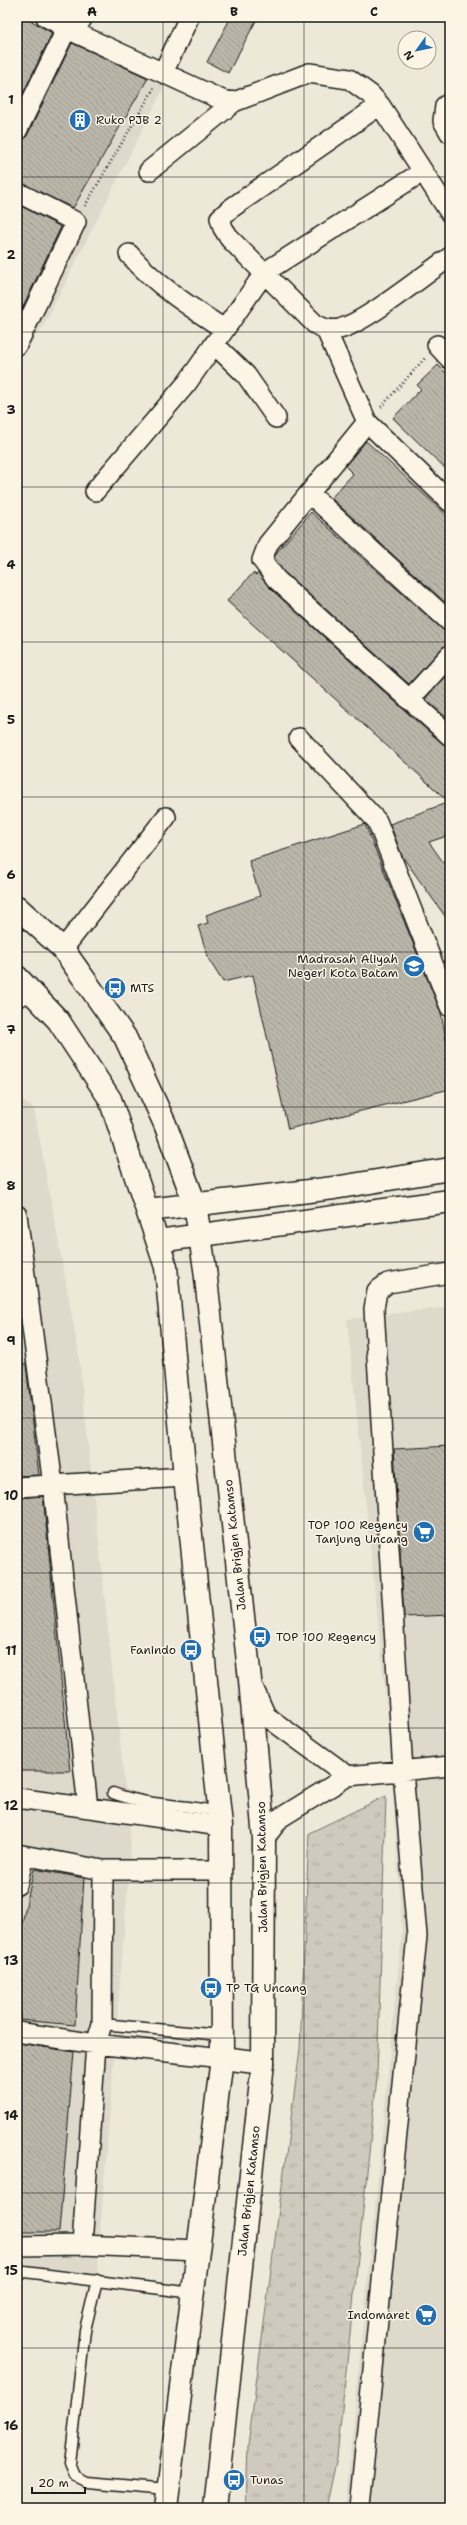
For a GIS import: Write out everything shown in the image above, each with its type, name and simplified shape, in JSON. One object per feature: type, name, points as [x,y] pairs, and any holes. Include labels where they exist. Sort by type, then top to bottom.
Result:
[{"type":"main road","name":"Jalan Brigjen Katamso","points":[[17,907],[63,948],[124,1037],[165,1124],[195,1204],[199,1234],[250,1680],[264,1839],[263,2063],[215,2508]]},
{"type":"main road","points":[[22,988],[58,1020],[110,1099],[166,1266],[185,1477],[220,1819],[220,2035],[222,2058],[167,2498]]},
{"type":"main road","points":[[148,1210],[334,1188],[450,1170]]},
{"type":"main road","points":[[158,1241],[199,1234],[450,1201]]},
{"type":"main road","points":[[222,2058],[263,2063]]},
{"type":"street","points":[[46,17],[75,26],[163,73],[222,100],[234,102]]},
{"type":"street","points":[[163,73],[189,17]]},
{"type":"street","points":[[17,131],[75,26]]},
{"type":"street","points":[[149,171],[234,102],[309,74],[349,79],[372,95],[380,105],[422,172],[450,212]]},
{"type":"street","points":[[450,103],[445,106],[443,121],[450,133]]},
{"type":"street","points":[[380,105],[230,209],[220,218],[222,228],[230,239],[265,272],[315,324],[326,330],[339,329],[364,317],[450,257]]},
{"type":"street","points":[[95,491],[187,382],[265,272],[422,172]]},
{"type":"street","points":[[17,192],[76,222],[17,345]]},
{"type":"street","points":[[129,254],[142,270],[179,299],[224,329]]},
{"type":"street","points":[[326,330],[367,422],[450,502]]},
{"type":"street","points":[[214,344],[246,375],[276,418]]},
{"type":"street","points":[[437,345],[450,359]]},
{"type":"street","points":[[367,422],[268,544],[262,560],[276,579],[450,736]]},
{"type":"street","points":[[310,494],[450,622]]},
{"type":"street","points":[[409,700],[450,655]]},
{"type":"street","points":[[299,738],[377,821],[450,1007]]},
{"type":"street","points":[[63,948],[166,817]]},
{"type":"street","points":[[17,1215],[53,1485],[88,1808]]},
{"type":"street","points":[[359,2508],[416,1943],[374,1309],[377,1291],[388,1283],[450,1273]]},
{"type":"street","points":[[17,1487],[185,1477]]},
{"type":"street","points":[[250,1680],[266,1716],[348,1776]]},
{"type":"street","points":[[264,1839],[280,1818],[348,1776],[450,1766]]},
{"type":"street","points":[[17,1798],[88,1808],[220,1819]]},
{"type":"street","points":[[17,1884],[21,1855],[103,1870],[221,1870]]},
{"type":"street","points":[[82,2245],[96,2044],[102,2024],[103,1870]]},
{"type":"street","points":[[17,2032],[96,2044],[222,2058]]},
{"type":"street","points":[[17,2246],[82,2245],[198,2250]]},
{"type":"street","points":[[218,2482],[226,2508]]},
{"type":"lane","points":[[113,1793],[130,1800],[193,1806],[220,1819]]},
{"type":"lane","points":[[102,2024],[220,2035]]},
{"type":"lane","points":[[17,2271],[193,2293]]},
{"type":"lane","points":[[98,2280],[85,2330],[70,2464],[74,2476],[87,2482],[167,2498]]},
{"type":"path","points":[[76,222],[163,73]]},
{"type":"path","points":[[367,422],[437,345]]},
{"type":"shaded area","points":[[17,17],[27,17],[165,85],[44,325],[17,363]]},
{"type":"shaded area","points":[[17,1096],[34,1109],[78,1349],[131,1845],[96,2284],[17,2276]]},
{"type":"shaded area","points":[[450,1307],[450,2508],[345,2508],[402,1933],[389,1730],[347,1319]]},
{"type":"green space","points":[[386,1796],[377,2077],[337,2457],[326,2508],[246,2508],[248,2445],[300,2049],[309,1833]]},
{"type":"building","points":[[17,17],[25,17],[52,33],[17,106]]},
{"type":"building","points":[[231,17],[258,17],[228,73],[207,62]]},
{"type":"building","name":"Ruko PJB 2","points":[[72,43],[148,78],[73,208],[17,181],[17,142],[27,136]]},
{"type":"building","points":[[17,204],[61,227],[17,319]]},
{"type":"building","points":[[438,365],[450,377],[450,473],[393,418],[421,389],[417,385]]},
{"type":"building","points":[[366,441],[450,518],[450,607],[331,498],[353,474],[345,466]]},
{"type":"building","points":[[311,512],[443,630],[450,633],[450,644],[442,648],[409,684],[284,572],[274,558],[277,552]]},
{"type":"building","points":[[253,573],[256,575],[258,573],[269,587],[402,708],[443,744],[450,747],[450,835],[429,842],[450,872],[450,923],[402,856],[390,824],[449,802],[227,601]]},
{"type":"building","points":[[450,671],[450,721],[425,699]]},
{"type":"building","points":[[365,824],[441,1013],[450,1059],[450,1089],[288,1129],[253,975],[223,982],[209,960],[198,926],[208,923],[206,915],[260,896],[249,861]]},
{"type":"building","points":[[26,1364],[39,1475],[17,1476],[17,1365]]},
{"type":"building","name":"TOP 100 Regency Tanjung Uncang","points":[[450,1446],[450,1615],[404,1617],[394,1449]]},
{"type":"building","points":[[43,1496],[70,1771],[17,1771],[17,1498]]},
{"type":"building","points":[[34,1869],[84,1878],[75,2025],[20,2020],[22,1968],[18,1942]]},
{"type":"building","points":[[19,2043],[74,2052],[59,2232],[17,2232]]},
{"type":"place","name":"Ruko PJB 2","points":[[80,120]]},
{"type":"place","name":"Madrasah Aliyah Negeri Kota Batam","points":[[414,966]]},
{"type":"place","name":"MTS","points":[[115,988]]},
{"type":"place","name":"TOP 100 Regency Tanjung Uncang","points":[[424,1532]]},
{"type":"place","name":"TOP 100 Regency","points":[[260,1637]]},
{"type":"place","name":"Fanindo","points":[[191,1650]]},
{"type":"place","name":"TP TG Uncang","points":[[211,1988]]},
{"type":"place","name":"Indomaret","points":[[426,2315]]},
{"type":"place","name":"Tunas","points":[[234,2480]]}]
